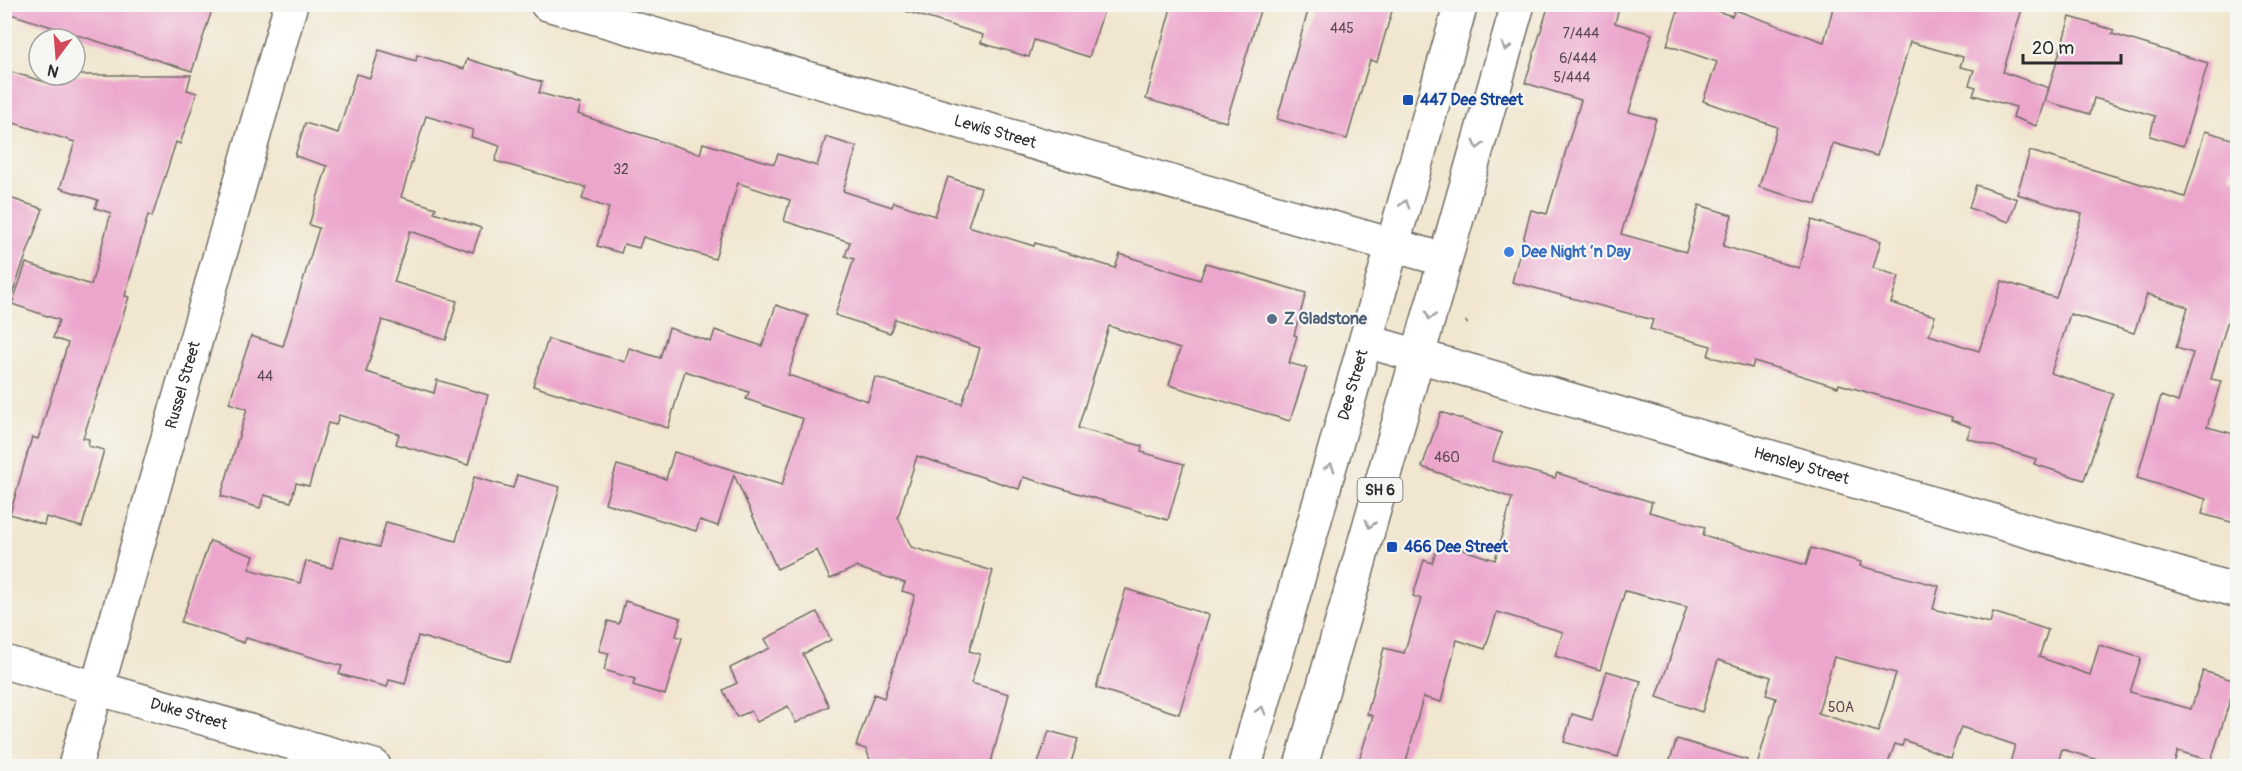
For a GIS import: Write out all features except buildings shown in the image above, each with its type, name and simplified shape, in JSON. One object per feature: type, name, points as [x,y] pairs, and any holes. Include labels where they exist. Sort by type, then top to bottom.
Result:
[{"type":"street","name":"Russel Street","points":[[75,766],[291,4]]},
{"type":"street","name":"Lewis Street","points":[[547,4],[1445,260]]},
{"type":"street","name":"Dee Street","points":[[1245,766],[1461,4]]},
{"type":"street","name":"SH 6","points":[[1302,766],[1518,4]]},
{"type":"street","name":"Hensley Street","points":[[1366,341],[2238,591]]},
{"type":"street","name":"Duke Street","points":[[4,662],[374,766]]},
{"type":"path","points":[[1466,323],[1472,320]]},
{"type":"place","name":"447 Dee Street","points":[[1408,100]]},
{"type":"place","name":"Dee Night ‘n Day","points":[[1509,252]]},
{"type":"place","name":"Z Gladstone","points":[[1272,319]]},
{"type":"place","name":"466 Dee Street","points":[[1392,547]]}]
